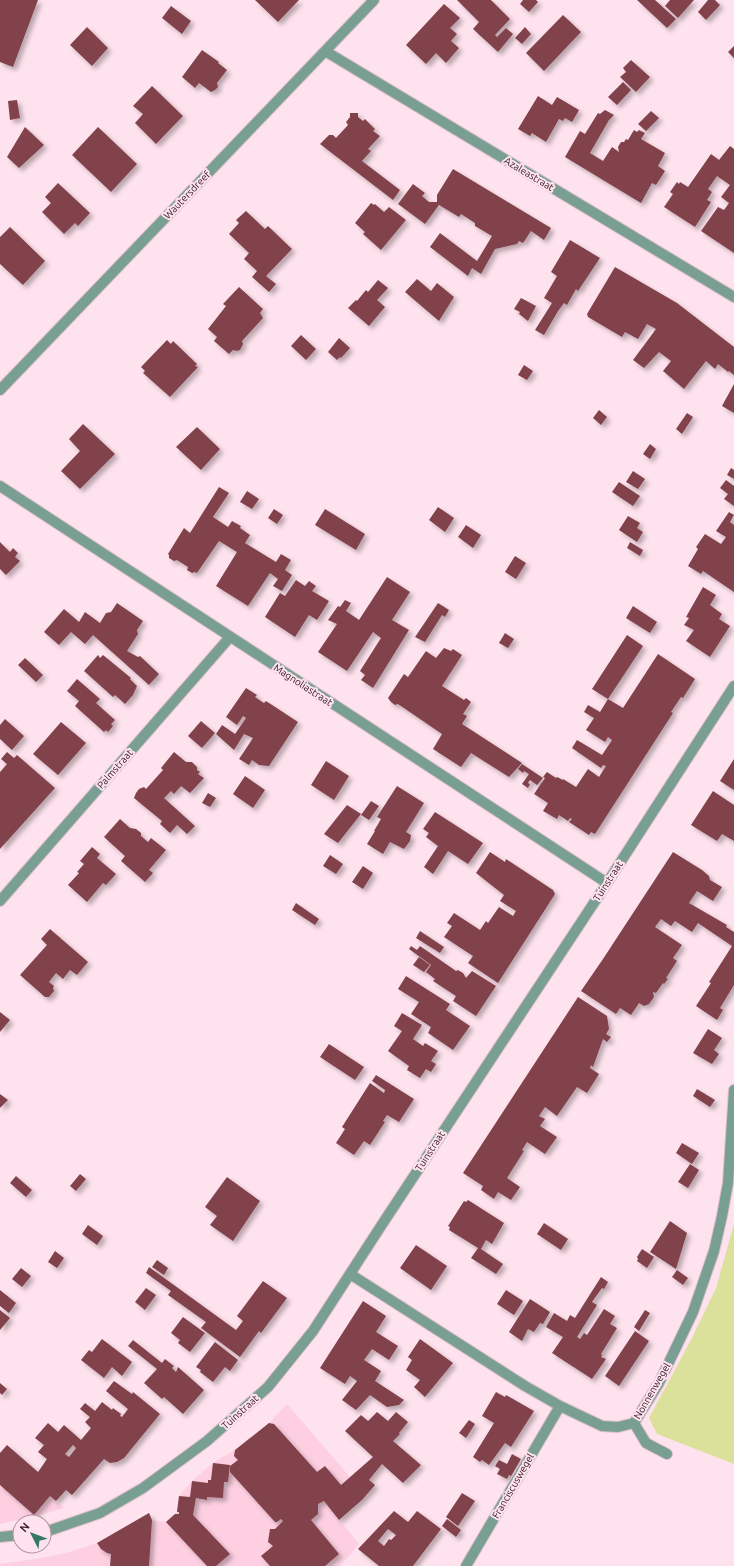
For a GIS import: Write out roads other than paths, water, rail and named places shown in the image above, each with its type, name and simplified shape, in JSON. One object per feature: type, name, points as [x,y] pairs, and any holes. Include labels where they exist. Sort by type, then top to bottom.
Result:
[{"type":"street","name":"Wautersdreef","points":[[0,390],[374,0]]},
{"type":"street","name":"Azaleastraat","points":[[325,51],[734,297]]},
{"type":"street","name":"Magnoliastraat","points":[[0,486],[607,883]]},
{"type":"street","name":"Palmstraat","points":[[0,901],[230,637]]},
{"type":"street","name":"Tuinstraat","points":[[52,1530],[100,1513],[143,1488],[207,1441],[268,1387],[313,1331],[607,883],[734,686]]},
{"type":"street","name":"Nonnenwegel","points":[[350,1274],[525,1386],[560,1406],[602,1426],[618,1427],[634,1423],[659,1383],[693,1312],[714,1251],[728,1183],[734,1090]]},
{"type":"street","name":"Franciscuswegel","points":[[466,1566],[560,1406]]},
{"type":"street","points":[[634,1423],[646,1443],[667,1454]]},
{"type":"street","points":[[0,1537],[12,1535]]}]
